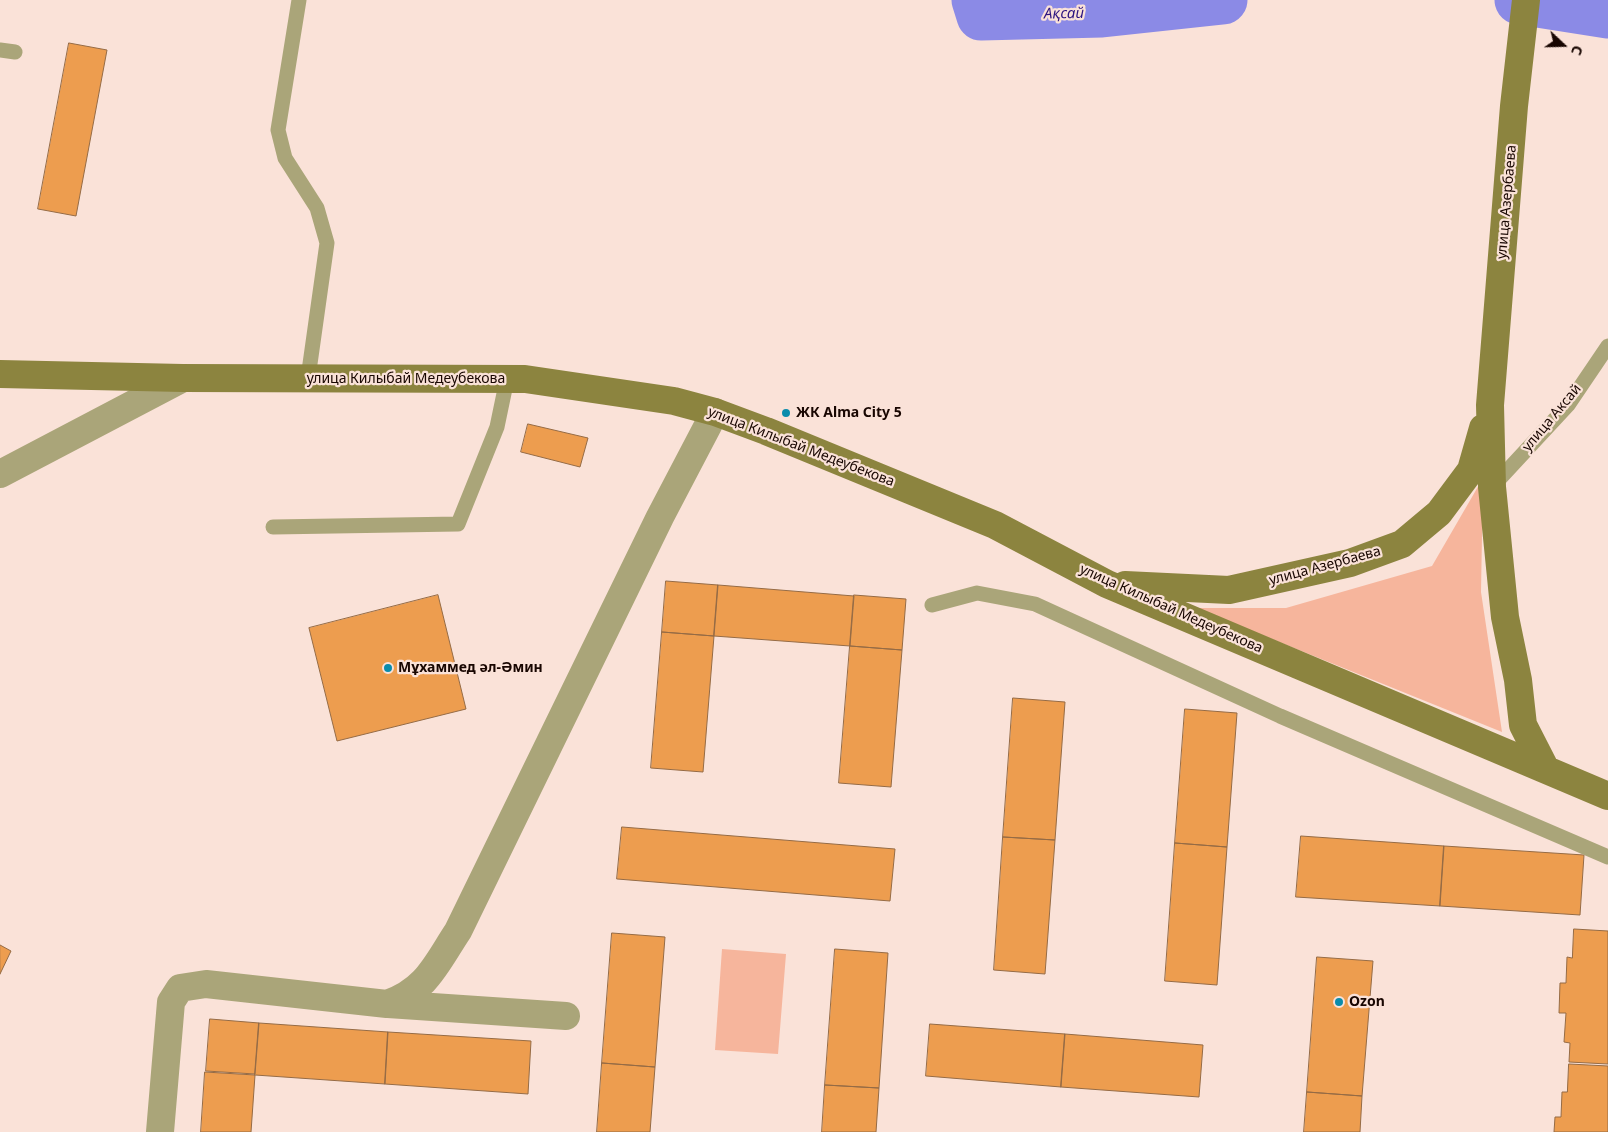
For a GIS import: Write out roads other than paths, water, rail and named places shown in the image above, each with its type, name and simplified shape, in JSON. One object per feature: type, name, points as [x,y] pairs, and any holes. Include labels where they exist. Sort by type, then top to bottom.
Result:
[{"type":"main road","name":"улица Азербаева","points":[[1526,0],[1514,106],[1490,405],[1492,487],[1505,617],[1518,680],[1523,725],[1545,768]]},
{"type":"main road","name":"улица Килыбай Медеубекова","points":[[0,374],[183,378],[525,379],[674,401],[716,412],[995,524],[1107,584],[1608,796]]},
{"type":"main road","name":"улица Азербаева","points":[[1107,584],[1229,590],[1350,563],[1402,544],[1439,513],[1471,470],[1490,405]]},
{"type":"street","points":[[0,474],[183,378]]},
{"type":"street","points":[[386,1004],[405,998],[426,981],[458,930],[660,517],[716,412]]},
{"type":"street","points":[[160,1132],[171,1002],[180,988],[206,984],[386,1004],[566,1016]]},
{"type":"lane","points":[[299,0],[278,130],[285,158],[317,208],[327,243],[308,378]]},
{"type":"lane","name":"улица Аксай","points":[[1492,487],[1568,404],[1608,346]]},
{"type":"lane","points":[[273,527],[458,524],[496,426],[507,379]]},
{"type":"lane","points":[[932,605],[977,593],[1035,604],[1290,720],[1608,857]]},
{"type":"waterway","name":"Ақсай","points":[[976,0],[981,16],[1102,13],[1223,0]]},
{"type":"waterway","name":"Ақсай","points":[[1519,0],[1608,14]]},
{"type":"place","name":"ЖК Alma City 5","points":[[786,413]]},
{"type":"place","name":"Мұхаммед әл-Әмин","points":[[388,668]]},
{"type":"place","name":"Ozon","points":[[1339,1002]]}]
